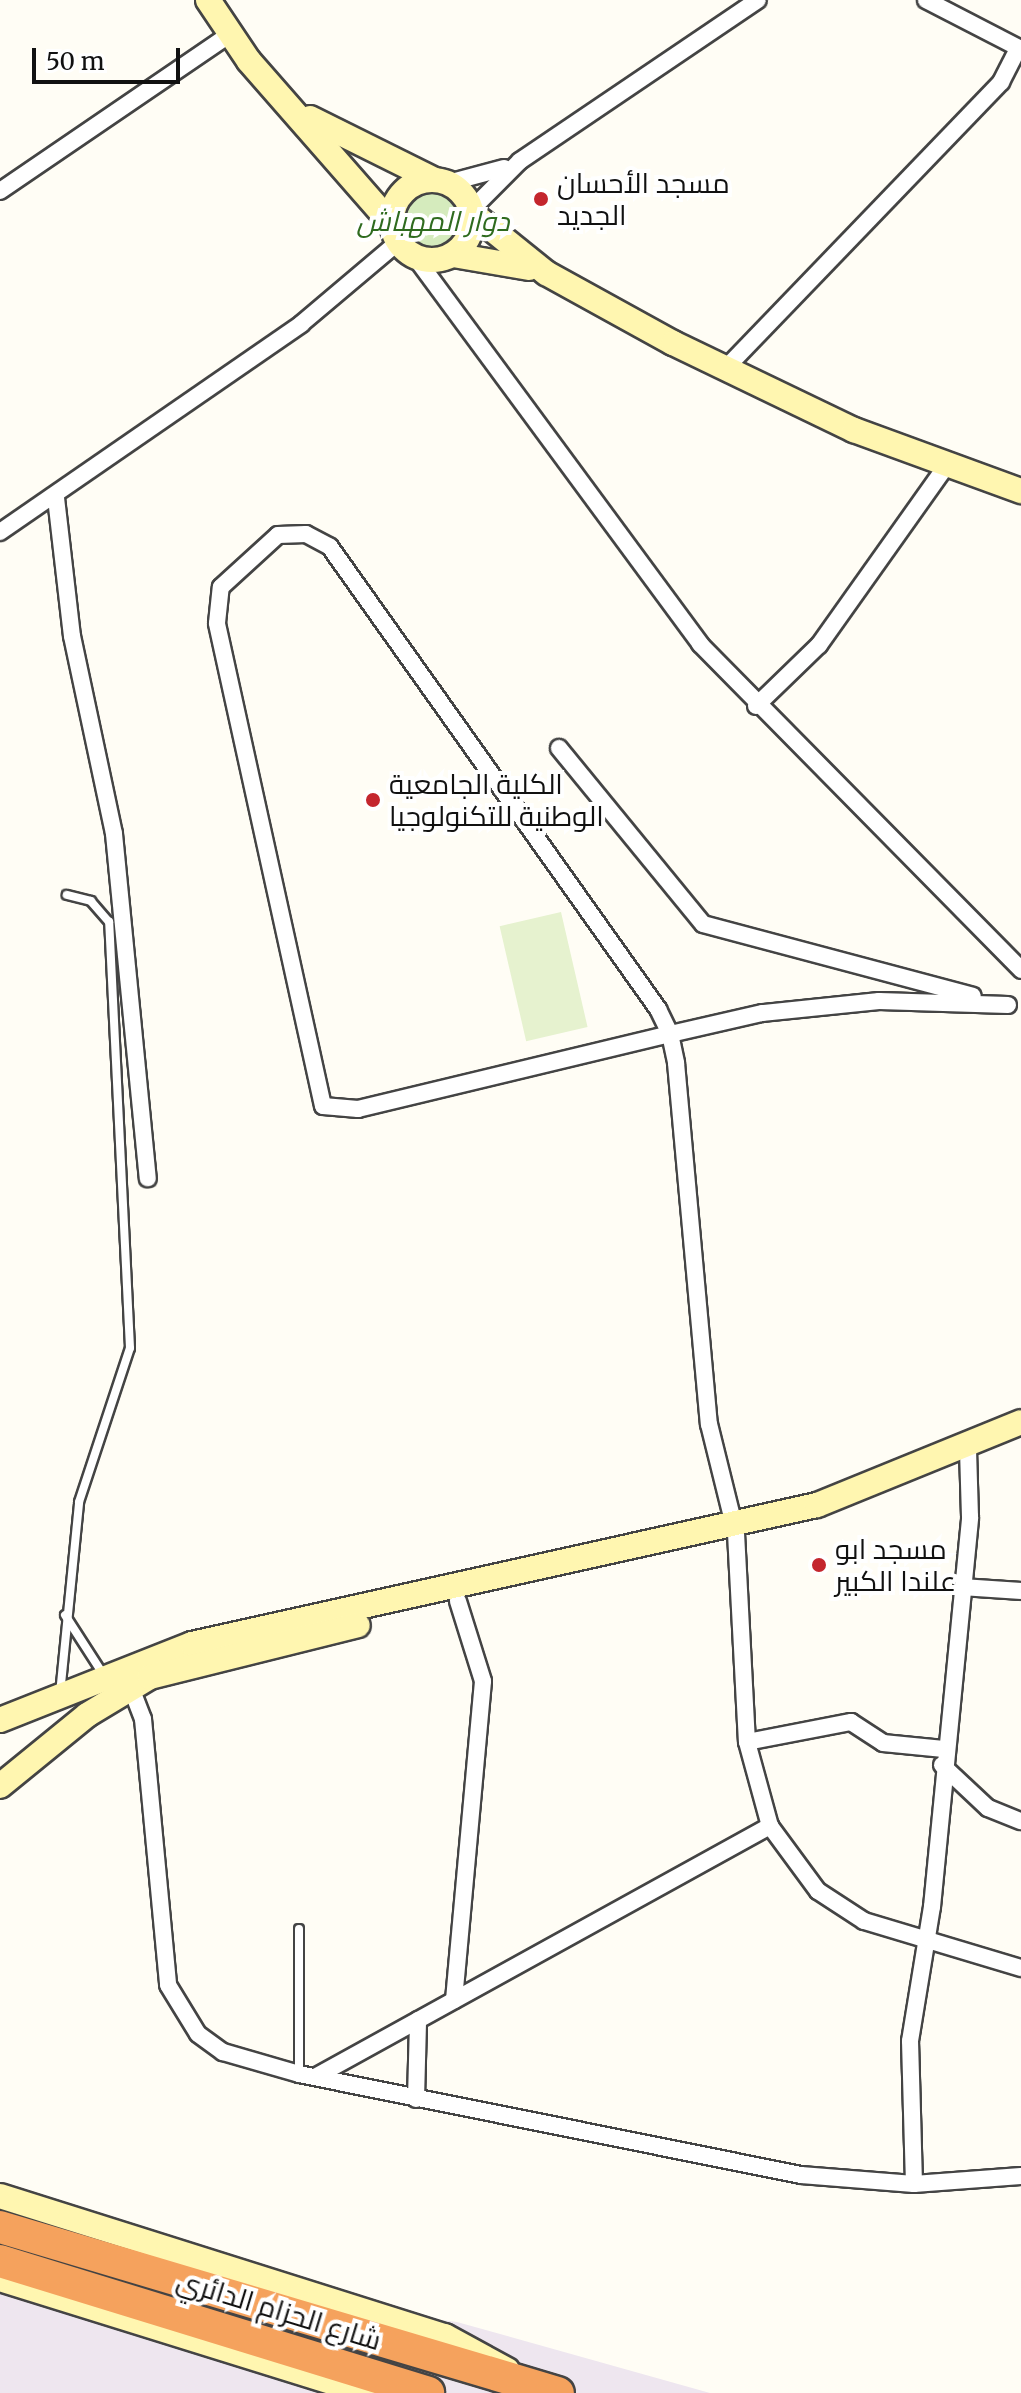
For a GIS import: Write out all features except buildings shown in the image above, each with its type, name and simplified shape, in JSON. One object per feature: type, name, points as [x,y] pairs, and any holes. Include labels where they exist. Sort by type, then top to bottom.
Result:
[{"type":"highway","name":"شارع الحزام الدائري","points":[[0,2227],[543,2388]]},
{"type":"highway","name":"شارع الحزام الدائري","points":[[0,2261],[428,2393]]},
{"type":"street","points":[[208,0],[230,34],[301,113],[401,241],[632,559],[756,706],[1021,970]]},
{"type":"street","points":[[453,255],[469,238],[472,212],[520,161],[758,0]]},
{"type":"street","points":[[725,369],[1001,82],[1020,48],[926,0]]},
{"type":"street","points":[[2,185],[230,34]]},
{"type":"street","points":[[301,113],[440,181],[472,212],[546,273],[725,369],[946,466],[1021,491]]},
{"type":"street","points":[[0,532],[56,498],[301,324],[401,241],[402,192],[520,161]]},
{"type":"street","points":[[401,241],[453,255],[546,273]]},
{"type":"street","points":[[756,706],[819,645],[946,466]]},
{"type":"street","points":[[56,498],[72,636],[114,834],[148,1178]]},
{"type":"street","points":[[1015,1007],[927,1000],[821,1005],[670,1034],[358,1109],[323,1106],[216,614],[221,587],[278,535],[306,534],[330,547],[670,1034],[709,1424],[735,1527],[747,1742],[770,1826],[818,1891],[864,1921],[928,1943],[1021,1968]]},
{"type":"street","points":[[559,748],[703,924],[1015,1007]]},
{"type":"street","points":[[0,1720],[60,1694],[458,1601],[777,1515],[968,1449],[1021,1422]]},
{"type":"street","points":[[914,2184],[910,2041],[928,1943],[943,1757],[972,1492],[968,1449]]},
{"type":"street","points":[[0,1786],[117,1681],[192,1644],[735,1527]]},
{"type":"street","points":[[962,1587],[1021,1591]]},
{"type":"street","points":[[454,2000],[483,1681],[458,1601]]},
{"type":"street","points":[[117,1681],[143,1719],[168,1985],[198,2034],[223,2052],[307,2076],[801,2175],[914,2184],[1021,2176]]},
{"type":"street","points":[[747,1742],[851,1722],[883,1743],[943,1757],[988,1808],[1021,1821]]},
{"type":"street","points":[[307,2076],[418,2020],[770,1826]]},
{"type":"street","points":[[416,2099],[418,2020]]},
{"type":"street","points":[[0,2196],[445,2336],[543,2388]]},
{"type":"street","points":[[0,2279],[366,2393]]},
{"type":"lane","points":[[60,1694],[65,1614],[79,1502],[130,1348],[109,922],[91,901],[67,895]]},
{"type":"lane","points":[[65,1614],[117,1681]]},
{"type":"lane","points":[[299,1929],[307,2076]]},
{"type":"shaded area","points":[[0,2263],[457,2322],[710,2393],[0,2393]]},
{"type":"green space","name":"دوار المهباش","points":[[433,192],[454,200],[462,221],[454,242],[433,250],[412,242],[404,221],[412,200]]},
{"type":"green space","points":[[561,912],[588,1027],[526,1041],[500,926]]},
{"type":"place","name":"مسجد الأحسان الجديد","points":[[541,199]]},
{"type":"place","name":"الكلية الجامعية الوطنية للتكنولوجيا","points":[[373,800]]},
{"type":"place","name":"مسجد ابو علندا الكبير","points":[[819,1565]]}]
